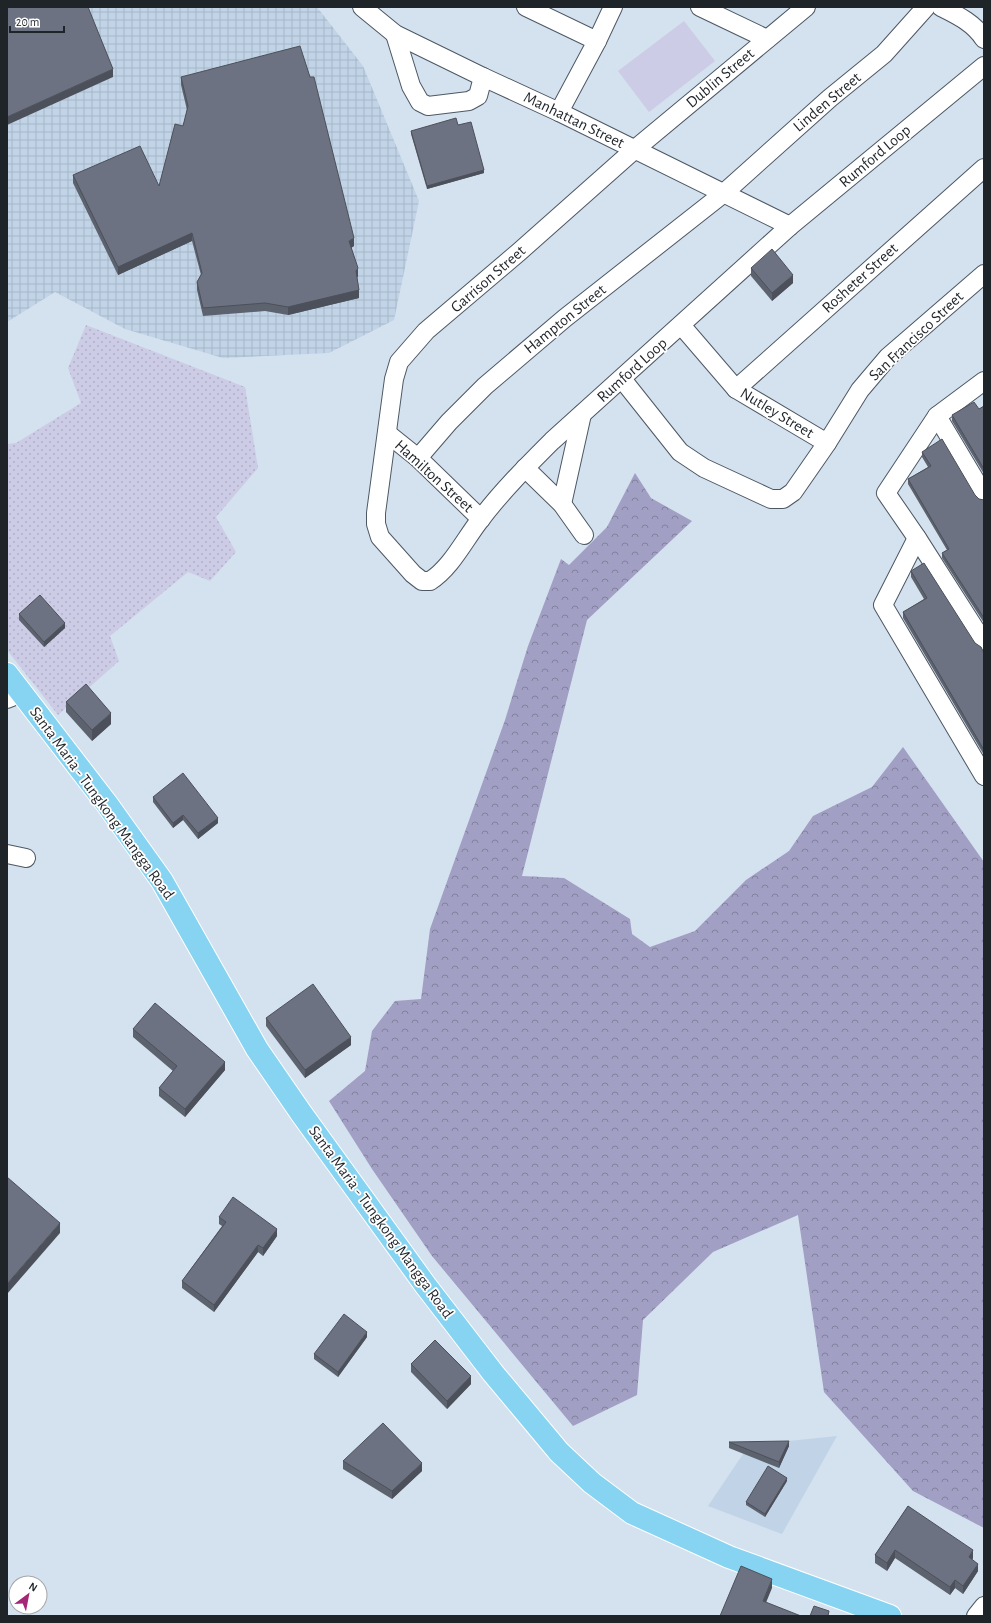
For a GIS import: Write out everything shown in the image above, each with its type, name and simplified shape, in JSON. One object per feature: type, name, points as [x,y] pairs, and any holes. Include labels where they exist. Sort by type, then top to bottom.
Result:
[{"type":"main road","name":"Santa Maria - Tungkong Mangga Road","points":[[7,674],[14,696],[107,804],[162,881],[257,1049],[301,1113],[426,1286],[493,1373],[559,1452],[592,1483],[632,1513],[729,1557],[890,1616]]},
{"type":"street","name":"Manhattan Street","points":[[362,7],[395,34],[559,112],[790,226]]},
{"type":"street","points":[[526,7],[597,41]]},
{"type":"street","points":[[559,112],[597,41],[613,7]]},
{"type":"street","points":[[700,7],[767,39]]},
{"type":"street","name":"Dublin Street","points":[[634,150],[806,7]]},
{"type":"street","name":"Linden Street","points":[[724,193],[830,98],[884,54],[926,7]]},
{"type":"street","points":[[941,7],[963,18],[980,33],[984,39]]},
{"type":"street","points":[[395,34],[411,86],[420,102],[428,106],[470,101],[478,96],[483,77]]},
{"type":"street","name":"Rumford Loop","points":[[388,434],[376,513],[376,524],[380,537],[413,574],[422,581],[430,581],[444,570],[481,519],[524,468],[582,414],[790,226],[984,66]]},
{"type":"street","name":"Garrison Street","points":[[388,434],[394,379],[399,362],[426,331],[508,262],[634,150]]},
{"type":"street","name":"Rosheter Street","points":[[736,389],[984,168]]},
{"type":"street","name":"Hampton Street","points":[[418,458],[449,422],[491,382],[564,318],[724,193]]},
{"type":"street","name":"San Francisco Street","points":[[622,379],[680,452],[704,468],[771,499],[783,499],[793,492],[827,443],[860,390],[888,357],[984,274]]},
{"type":"street","name":"Nutley Street","points":[[681,325],[736,389],[827,443]]},
{"type":"street","points":[[984,381],[937,416],[886,493],[917,538],[984,643]]},
{"type":"street","points":[[562,504],[582,414]]},
{"type":"street","points":[[937,416],[984,494]]},
{"type":"street","name":"Hamilton Street","points":[[388,434],[418,458],[481,519]]},
{"type":"street","points":[[524,468],[562,504],[584,535]]},
{"type":"street","points":[[917,538],[883,605],[984,776]]},
{"type":"street","points":[[7,854],[26,858]]},
{"type":"street","points":[[976,1616],[984,1606]]},
{"type":"shaded area","points":[[7,7],[317,7],[363,66],[419,201],[394,320],[329,353],[223,358],[125,329],[55,292],[7,322]]},
{"type":"shaded area","points":[[684,21],[715,61],[649,112],[618,71]]},
{"type":"shaded area","points":[[86,325],[245,387],[258,468],[216,517],[236,552],[210,581],[188,572],[110,636],[119,661],[58,715],[7,650],[7,444],[16,443],[81,403],[68,368]]},
{"type":"shaded area","points":[[837,1436],[782,1534],[708,1506],[749,1445]]},
{"type":"green space","points":[[635,473],[651,498],[692,521],[587,620],[522,876],[564,878],[630,919],[632,934],[650,947],[695,931],[746,880],[789,851],[813,816],[872,787],[903,747],[984,862],[984,1528],[913,1491],[824,1392],[798,1215],[713,1252],[643,1320],[637,1395],[573,1426],[432,1256],[372,1169],[329,1101],[365,1071],[372,1031],[395,1001],[421,999],[430,929],[505,720],[528,646],[561,559],[569,565],[607,527]]},
{"type":"building","points":[[7,7],[88,7],[113,69],[7,117]]},
{"type":"building","points":[[300,46],[310,77],[314,77],[354,238],[349,241],[358,268],[356,271],[359,290],[288,307],[265,303],[203,308],[197,282],[202,273],[192,233],[118,267],[73,175],[140,146],[159,186],[175,124],[183,126],[188,106],[181,77]]},
{"type":"building","points":[[456,118],[458,125],[471,122],[484,170],[427,186],[411,131]]},
{"type":"building","points":[[772,249],[793,275],[772,293],[751,268]]},
{"type":"building","points":[[974,402],[979,409],[984,406],[984,469],[952,415]]},
{"type":"building","points":[[942,439],[975,495],[979,499],[984,500],[984,618],[942,553],[949,549],[908,479],[931,466],[922,452]]},
{"type":"building","points":[[924,563],[975,643],[981,647],[984,653],[984,750],[903,612],[927,598],[911,571]]},
{"type":"building","points":[[40,595],[65,623],[44,642],[19,614]]},
{"type":"building","points":[[86,684],[111,713],[92,730],[66,702]]},
{"type":"building","points":[[183,773],[218,818],[198,833],[183,815],[173,823],[153,797]]},
{"type":"building","points":[[313,984],[351,1037],[305,1070],[266,1018]]},
{"type":"building","points":[[155,1003],[225,1062],[185,1109],[159,1088],[177,1066],[133,1029]]},
{"type":"building","points":[[7,1177],[60,1223],[7,1284]]},
{"type":"building","points":[[233,1197],[277,1229],[263,1248],[258,1245],[214,1305],[182,1281],[226,1222],[219,1217]]},
{"type":"building","points":[[344,1314],[367,1332],[338,1372],[314,1354]]},
{"type":"building","points":[[435,1340],[471,1376],[447,1401],[411,1364]]},
{"type":"building","points":[[383,1423],[422,1463],[392,1491],[343,1461]]},
{"type":"building","points":[[789,1441],[779,1462],[729,1442]]},
{"type":"building","points":[[768,1466],[787,1478],[765,1514],[746,1502]]},
{"type":"building","points":[[908,1506],[973,1550],[969,1557],[978,1564],[963,1586],[955,1580],[950,1587],[895,1550],[887,1563],[875,1555]]},
{"type":"building","points":[[741,1566],[772,1579],[763,1601],[801,1616],[720,1616]]},
{"type":"building","points":[[814,1606],[829,1611],[828,1616],[810,1616]]}]
